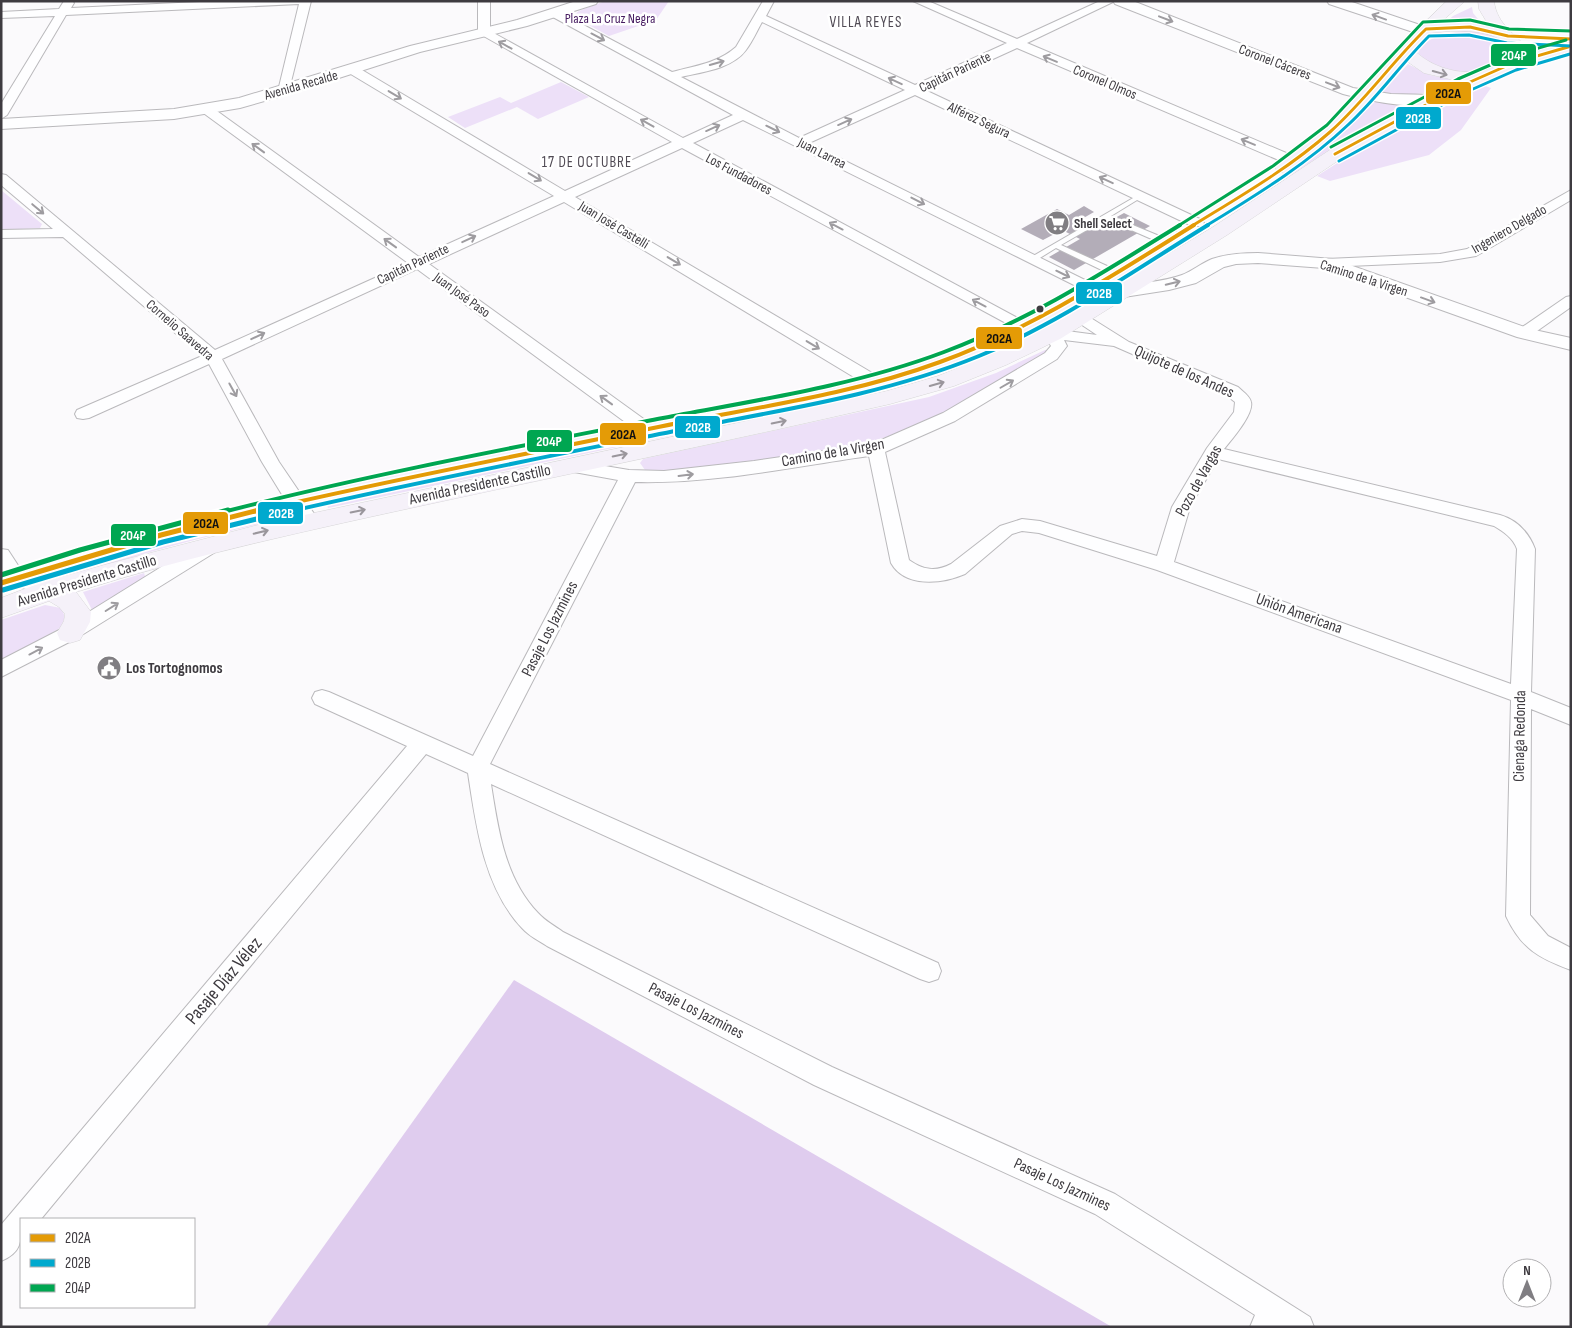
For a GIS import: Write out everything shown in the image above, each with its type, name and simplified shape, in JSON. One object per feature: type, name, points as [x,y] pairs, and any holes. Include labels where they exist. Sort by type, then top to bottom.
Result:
[{"type":"main road","name":"Avenida Presidente Castillo","points":[[9,580],[117,546],[202,524],[302,511],[569,466],[890,397],[946,381],[998,360],[1081,318],[1166,242],[1293,162],[1317,143],[1367,96],[1405,51],[1444,10],[1457,1]]},
{"type":"main road","points":[[1486,1],[1487,9],[1504,35],[1516,43],[1521,51],[1513,63]]},
{"type":"main road","points":[[1425,30],[1470,27],[1504,35],[1571,39]]},
{"type":"main road","points":[[1513,63],[1571,46]]},
{"type":"main road","points":[[1405,51],[1418,64],[1438,72],[1452,76],[1482,77]]},
{"type":"main road","name":"Avenida Presidente Castillo","points":[[1,608],[49,590],[121,568],[214,543],[302,511],[646,429],[873,382],[930,366],[972,351],[1090,288],[1120,282],[1348,146],[1434,100],[1513,63]]},
{"type":"main road","points":[[49,590],[68,600],[78,612],[76,622],[70,632]]},
{"type":"street","points":[[1,115],[69,1]]},
{"type":"street","points":[[1,15],[298,1]]},
{"type":"street","points":[[284,91],[305,1]]},
{"type":"street","points":[[484,1],[484,32]]},
{"type":"street","name":"Avenida Recalde","points":[[1,124],[129,118],[206,109],[284,91],[424,46],[555,14],[591,1]]},
{"type":"street","points":[[670,76],[725,60],[735,55],[741,50],[769,1]]},
{"type":"street","name":"Coronel Olmos","points":[[918,1],[1293,162]]},
{"type":"street","name":"Capitán Pariente","points":[[800,142],[1110,1]]},
{"type":"street","name":"Coronel Cáceres","points":[[1120,1],[1348,91],[1367,96],[1402,100],[1434,100]]},
{"type":"street","points":[[1334,1],[1425,30]]},
{"type":"street","name":"Juan Larrea","points":[[555,14],[743,115],[1090,288]]},
{"type":"street","name":"Alférez Segura","points":[[760,17],[1197,223]]},
{"type":"street","name":"Los Fundadores","points":[[484,32],[681,142],[1022,326]]},
{"type":"street","name":"Juan José Castelli","points":[[353,70],[873,382]]},
{"type":"street","name":"Juan José Paso","points":[[206,109],[646,429]]},
{"type":"street","name":"Capitán Pariente","points":[[83,414],[214,357],[417,262],[743,115]]},
{"type":"street","name":"Cornelio Saavedra","points":[[1,178],[214,357],[235,392],[281,482],[302,511]]},
{"type":"street","name":"Ingeniero Delgado","points":[[1326,263],[1440,258],[1471,252],[1571,194]]},
{"type":"street","points":[[1,234],[67,233]]},
{"type":"street","name":"Camino de la Virgen","points":[[1120,282],[1162,286],[1189,279],[1218,263],[1236,259],[1258,258],[1326,263],[1524,334],[1571,344]]},
{"type":"street","points":[[1524,334],[1571,300]]},
{"type":"street","name":"Quijote de los Andes","points":[[1081,318],[1123,345]]},
{"type":"street","name":"Camino de la Virgen","points":[[569,466],[629,476],[664,477],[876,448],[949,417],[1051,356],[1058,346],[1052,334]]},
{"type":"street","name":"Quijote de los Andes","points":[[1052,334],[1094,338],[1123,345],[1232,391],[1243,401]]},
{"type":"street","name":"Pozo de Vargas","points":[[1164,565],[1181,507],[1213,452],[1242,412],[1243,401]]},
{"type":"street","name":"Unión Americana","points":[[876,448],[900,563],[908,569],[928,576],[949,574],[958,569],[1006,530],[1022,526],[1040,527],[1164,565],[1521,696],[1571,717]]},
{"type":"street","name":"Cienaga Redonda","points":[[1213,452],[1500,521],[1519,534],[1526,550],[1521,696],[1518,916],[1522,927],[1542,946],[1571,959]]},
{"type":"street","name":"Pasaje Los Jazmines","points":[[629,476],[478,767],[485,818],[498,866],[509,892],[530,921],[555,938],[823,1076],[1106,1204],[1268,1318],[1300,1327]]},
{"type":"street","points":[[1,669],[70,632],[214,543]]},
{"type":"street","points":[[1,555],[9,580],[49,590]]},
{"type":"street","points":[[322,698],[930,971]]},
{"type":"street","name":"Pasaje Díaz Vélez","points":[[25,1218],[423,742]]},
{"type":"street","points":[[1,1247],[20,1224]]},
{"type":"lane","points":[[1032,259],[1140,196]]},
{"type":"lane","points":[[1106,216],[1166,242]]},
{"type":"lane","points":[[1056,245],[1120,282]]},
{"type":"green space","name":"Plaza La Cruz Negra","points":[[605,1],[669,1],[656,20],[609,36],[576,18],[574,15],[579,11]]},
{"type":"green space","points":[[1472,7],[1473,13],[1483,25],[1443,25],[1453,16]]},
{"type":"green space","points":[[1465,31],[1492,34],[1504,40],[1511,50],[1504,58],[1486,69],[1464,73],[1432,67],[1418,53],[1421,47],[1438,36]]},
{"type":"green space","points":[[1408,64],[1430,75],[1456,81],[1437,90],[1420,94],[1381,94]]},
{"type":"green space","points":[[561,82],[589,97],[538,119],[517,107],[465,128],[448,117],[500,97],[511,103]]},
{"type":"green space","points":[[1480,84],[1491,88],[1461,130],[1429,155],[1330,181],[1317,176],[1356,151]]},
{"type":"green space","points":[[1376,101],[1408,104],[1322,155],[1054,325],[994,355],[918,381],[860,396],[328,508],[327,505],[859,393],[916,379],[991,352],[1049,322],[1162,254],[1318,153]]},
{"type":"green space","points":[[1,190],[42,224],[40,228],[1,230]]},
{"type":"green space","points":[[1045,350],[1051,350],[959,404],[911,427],[861,445],[768,459],[658,472],[645,470],[640,463],[643,459],[929,397],[996,373]]},
{"type":"green space","points":[[281,514],[285,518],[175,545],[65,578],[60,575],[170,542]]},
{"type":"green space","points":[[144,573],[145,576],[141,582],[93,612],[83,592]]},
{"type":"green space","points":[[45,605],[61,608],[64,618],[60,628],[1,663],[1,620]]},
{"type":"shaded area","points":[[514,980],[1112,1327],[266,1327]]},
{"type":"building","points":[[1084,206],[1094,212],[1080,220],[1097,228],[1124,213],[1150,226],[1074,270],[1049,257],[1080,239],[1062,230],[1043,240],[1021,229],[1057,209],[1069,215]]},
{"type":"transit line","name":"204P","points":[[1,575],[160,527],[241,507],[403,471],[817,388],[860,378],[942,353],[981,338],[1057,300],[1292,153],[1340,113],[1398,47],[1423,22],[1470,20],[1509,29],[1571,31]]},
{"type":"transit line","name":"202A","points":[[1,583],[161,535],[242,514],[404,478],[815,396],[938,363],[1003,336],[1081,295],[1295,160],[1343,120],[1401,54],[1426,29],[1470,27],[1508,36],[1571,39]]},
{"type":"transit line","name":"202B","points":[[3,590],[163,542],[325,503],[859,394],[941,370],[1007,344],[1034,330],[1113,284],[1286,175],[1322,149],[1351,123],[1429,36],[1469,35],[1507,43],[1571,46]]},
{"type":"transit line","name":"204P","points":[[1331,147],[1458,79],[1511,56],[1566,40]]},
{"type":"transit line","name":"202A","points":[[1335,154],[1461,86],[1513,63],[1568,47]]},
{"type":"transit line","name":"202B","points":[[1339,161],[1464,93],[1516,70],[1570,54]]},
{"type":"place","name":"Shell Select","points":[[1057,223]]},
{"type":"place","name":"Los Tortognomos","points":[[109,668]]},
{"type":"district","name":"VILLA REYES","points":[[866,22]]},
{"type":"district","name":"17 DE OCTUBRE","points":[[587,162]]}]
